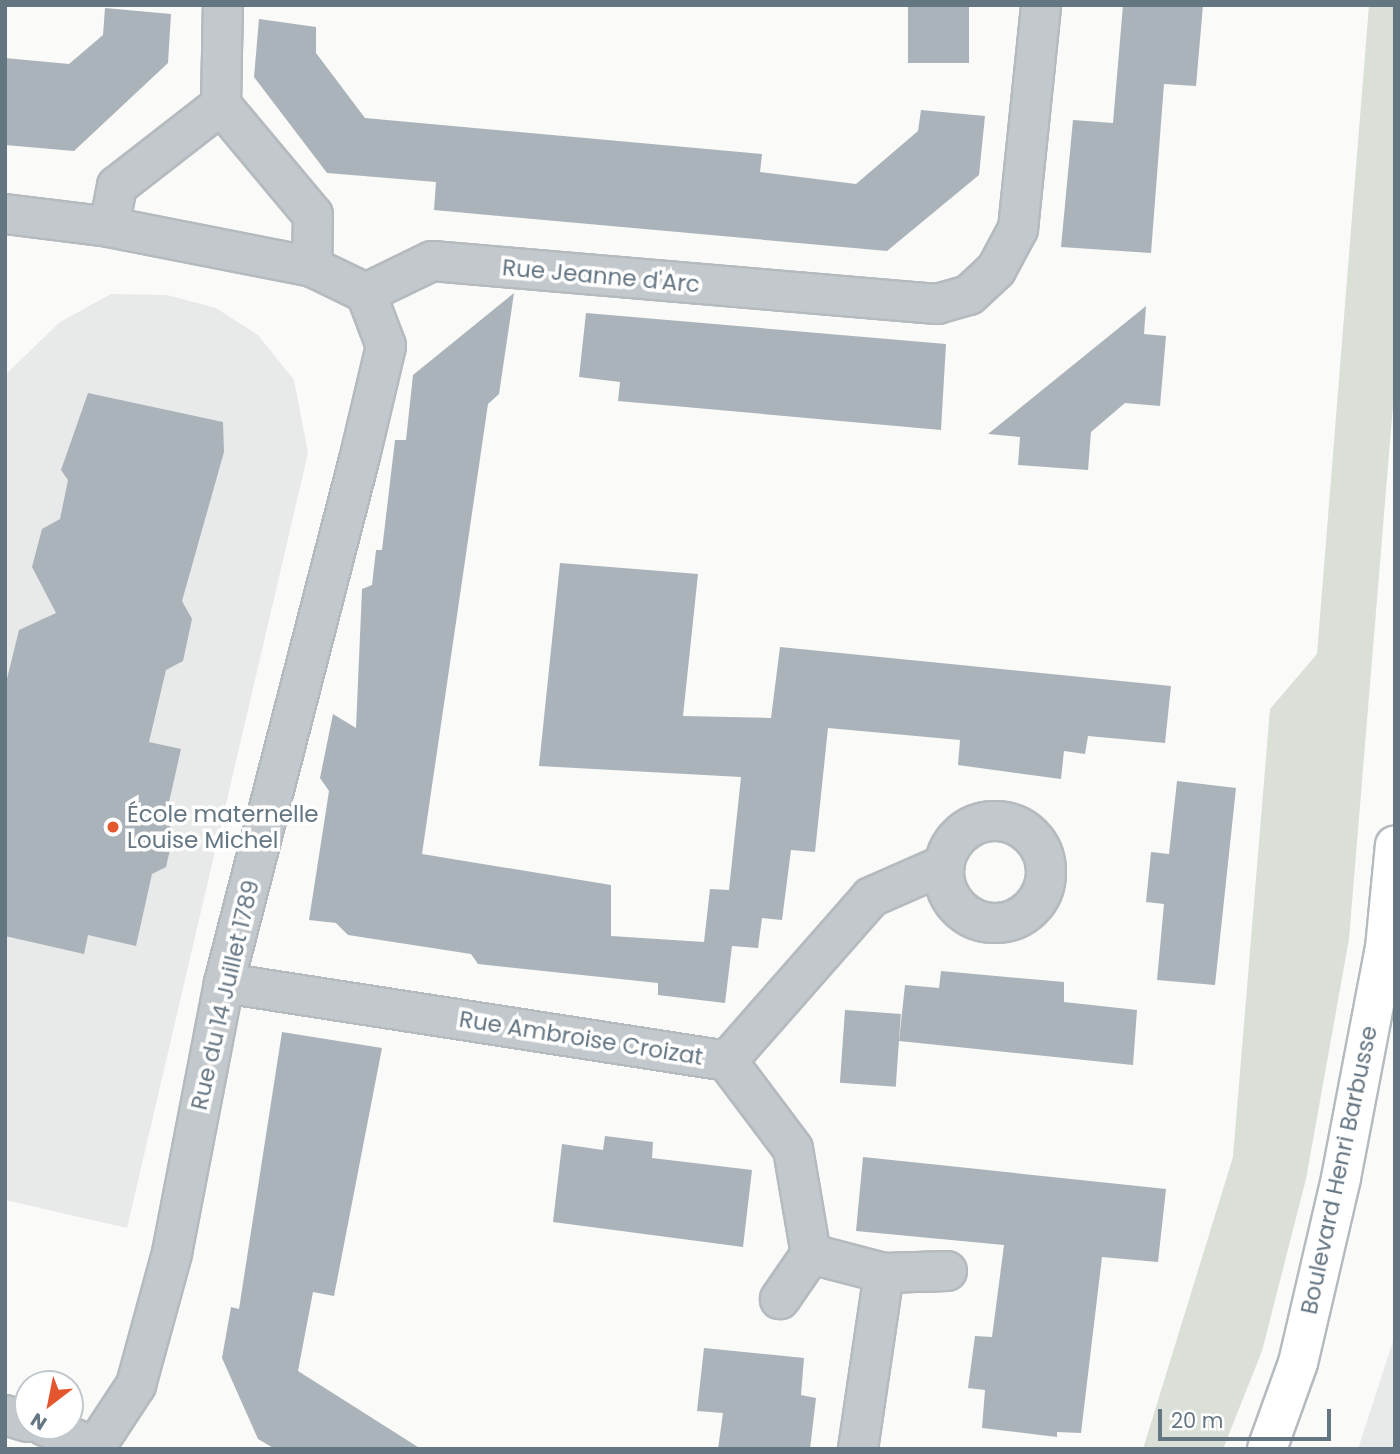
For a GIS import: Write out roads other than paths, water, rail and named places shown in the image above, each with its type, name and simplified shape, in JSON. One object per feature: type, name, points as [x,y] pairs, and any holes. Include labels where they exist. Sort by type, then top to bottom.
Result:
[{"type":"main road","name":"Boulevard Henri Barbusse","points":[[1267,1449],[1298,1363],[1341,1178],[1385,948],[1395,845]]},
{"type":"street","points":[[223,5],[221,105],[313,215],[312,267]]},
{"type":"street","name":"Rue Jeanne d'Arc","points":[[366,293],[432,261],[937,304],[969,295],[996,270],[1018,229],[1041,5]]},
{"type":"street","points":[[108,227],[117,186],[221,105]]},
{"type":"street","points":[[6,218],[108,227],[312,267],[366,293]]},
{"type":"street","name":"Rue du 14 Juillet 1789","points":[[96,1448],[136,1385],[172,1253],[224,983],[386,345],[366,293]]},
{"type":"street","name":"Rue Ambroise Croizat","points":[[224,983],[727,1060],[871,897],[944,865]]},
{"type":"street","points":[[727,1060],[793,1149],[811,1254],[780,1298]]},
{"type":"street","points":[[811,1254],[884,1273],[947,1270]]},
{"type":"street","points":[[858,1449],[884,1273]]},
{"type":"street","points":[[77,1440],[96,1448]]},
{"type":"place","name":"École maternelle Louise Michel","points":[[113,827]]}]
